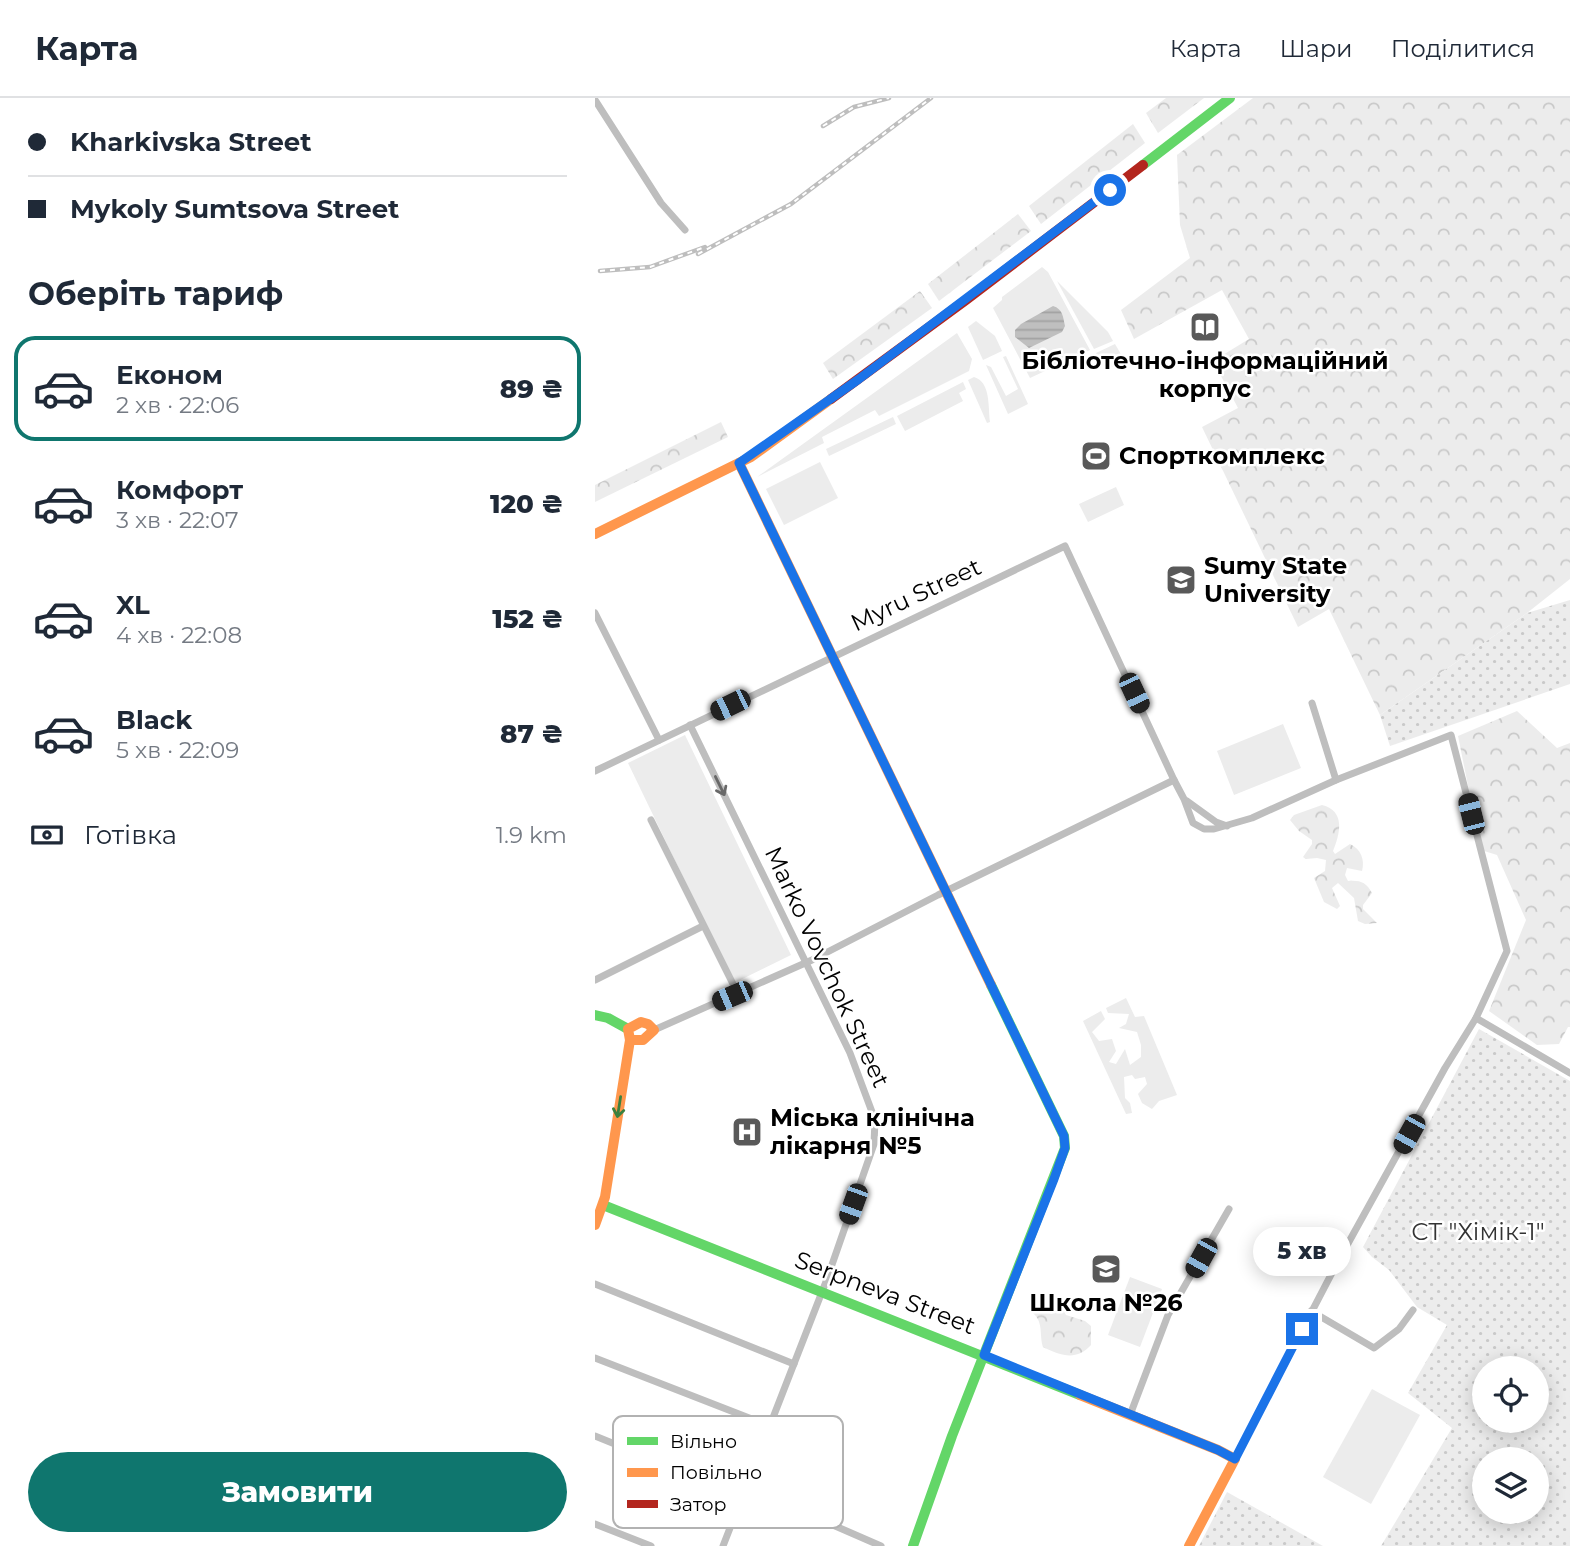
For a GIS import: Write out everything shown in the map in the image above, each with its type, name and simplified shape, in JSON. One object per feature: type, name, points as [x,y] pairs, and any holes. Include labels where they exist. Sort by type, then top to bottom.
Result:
[{"type":"main road","points":[[595,534],[739,463],[959,305],[1230,98]]},
{"type":"main road","points":[[739,463],[1064,1136],[1065,1148],[913,1546]]},
{"type":"main road","points":[[595,1015],[608,1018],[629,1034],[639,1042],[654,1030],[643,1021],[632,1024],[629,1034],[595,1225]]},
{"type":"main road","name":"Serpneva Street","points":[[599,1204],[984,1355],[1235,1459]]},
{"type":"main road","points":[[1189,1546],[1235,1459]]},
{"type":"street","points":[[595,100],[661,202],[685,230]]},
{"type":"street","name":"Myru Street","points":[[595,771],[1065,546],[1174,780]]},
{"type":"street","points":[[595,613],[659,740]]},
{"type":"street","points":[[1312,703],[1336,780]]},
{"type":"street","name":"Marko Vovchok Street","points":[[690,725],[850,1053],[875,1120],[874,1144],[870,1157],[774,1416]]},
{"type":"street","points":[[654,1030],[807,963],[944,892],[1174,780],[1193,823],[1204,829],[1227,826],[1451,735],[1507,951],[1476,1018],[1445,1068],[1311,1311],[1235,1459]]},
{"type":"street","points":[[1184,799],[1216,822],[1227,826]]},
{"type":"street","points":[[651,820],[738,993]]},
{"type":"street","points":[[595,980],[703,926]]},
{"type":"street","points":[[1476,1018],[1570,1073]]},
{"type":"street","points":[[1130,1415],[1168,1315],[1229,1209]]},
{"type":"street","points":[[595,1284],[794,1364]]},
{"type":"street","points":[[1311,1311],[1374,1348],[1399,1329],[1413,1310]]},
{"type":"street","points":[[595,1358],[744,1416]]},
{"type":"street","points":[[595,1436],[613,1443]]},
{"type":"street","points":[[595,1524],[651,1546]]},
{"type":"street","name":"Marko Vovchok Street","points":[[723,1546],[730,1528]]},
{"type":"street","points":[[840,1528],[881,1546]]},
{"type":"green space","points":[[1166,98],[1204,98],[1158,133],[1146,113]]},
{"type":"green space","points":[[1253,98],[1570,98],[1570,579],[1527,613],[1380,715],[1329,609],[1298,627],[1202,427],[1238,408],[1213,361],[1249,339],[1222,290],[1134,339],[1121,310],[1190,258],[1180,225],[1177,155]]},
{"type":"green space","points":[[1133,124],[1145,143],[1041,224],[1029,206]]},
{"type":"green space","points":[[1018,214],[1031,231],[939,301],[928,284]]},
{"type":"green space","points":[[1042,267],[1048,272],[1090,350],[1030,378],[993,308],[1002,297]]},
{"type":"green space","points":[[1057,281],[1108,332],[1113,341],[1094,349]]},
{"type":"green space","points":[[920,291],[932,308],[833,379],[823,363]]},
{"type":"green space","points":[[976,321],[995,336],[1002,351],[983,360],[968,327]]},
{"type":"green space","points":[[957,333],[972,359],[969,371],[879,416],[875,410],[822,437],[824,443],[757,477]]},
{"type":"green space","points":[[1115,344],[1125,361],[1105,370],[1096,353]]},
{"type":"green space","points":[[1006,356],[1028,404],[1008,414],[986,365],[991,367],[1006,396],[1018,389],[1003,357]]},
{"type":"green space","points":[[974,377],[986,389],[990,422],[987,423],[968,380]]},
{"type":"green space","points":[[963,382],[966,389],[959,393],[963,401],[905,431],[897,416]]},
{"type":"green space","points":[[893,417],[896,424],[829,456],[826,449]]},
{"type":"green space","points":[[721,422],[728,437],[595,502],[595,485]]},
{"type":"green space","points":[[820,462],[838,498],[784,525],[766,489]]},
{"type":"green space","points":[[1116,487],[1124,505],[1088,522],[1079,504]]},
{"type":"green space","points":[[1570,600],[1570,684],[1390,746],[1380,715],[1527,613]]},
{"type":"green space","points":[[1517,711],[1557,748],[1570,743],[1570,1027],[1559,1044],[1537,1045],[1489,1011],[1526,920],[1497,855],[1481,850],[1458,736]]},
{"type":"green space","points":[[1283,724],[1301,768],[1234,795],[1217,751]]},
{"type":"green space","points":[[685,735],[791,955],[734,983],[628,763]]},
{"type":"green space","points":[[1322,805],[1335,812],[1338,818],[1339,831],[1333,851],[1335,854],[1350,844],[1361,855],[1362,871],[1347,868],[1345,875],[1348,881],[1362,882],[1370,889],[1372,893],[1363,909],[1377,923],[1365,924],[1358,921],[1354,898],[1338,883],[1332,888],[1340,906],[1337,909],[1324,902],[1314,878],[1325,871],[1326,860],[1303,857],[1312,840],[1290,820],[1294,815]]},
{"type":"green space","points":[[1126,998],[1135,1017],[1144,1016],[1177,1095],[1159,1101],[1152,1109],[1142,1103],[1138,1094],[1147,1084],[1145,1077],[1124,1077],[1125,1098],[1130,1103],[1132,1113],[1126,1114],[1083,1021],[1101,1011],[1105,1019],[1092,1032],[1099,1041],[1112,1039],[1116,1051],[1109,1062],[1116,1064],[1125,1049],[1130,1065],[1141,1057],[1137,1032],[1119,1028],[1126,1024],[1129,1014],[1108,1013],[1106,1008]]},
{"type":"green space","name":"СТ \"Хімік-1\"","points":[[1479,1029],[1570,1081],[1570,1546],[1381,1546],[1452,1428],[1408,1393],[1447,1325],[1417,1307],[1389,1270],[1363,1247]]},
{"type":"green space","points":[[1130,1277],[1162,1289],[1140,1347],[1108,1335]]},
{"type":"green space","points":[[1060,1304],[1066,1315],[1085,1321],[1091,1326],[1091,1345],[1080,1353],[1062,1355],[1043,1347],[1040,1325],[1033,1313],[1034,1309],[1042,1305],[1046,1312],[1052,1314]]},
{"type":"green space","points":[[1372,1389],[1420,1415],[1371,1504],[1323,1477]]},
{"type":"green space","points":[[1227,1492],[1323,1546],[1199,1546]]},
{"type":"shaded area","points":[[1053,306],[1061,311],[1065,326],[1062,332],[1029,348],[1015,337],[1015,330],[1021,324]]},
{"type":"railway","points":[[823,126],[854,107],[889,98]]},
{"type":"railway","points":[[698,254],[791,204],[931,98]]},
{"type":"railway","points":[[600,271],[650,267],[705,247]]},
{"type":"traffic: fast","points":[[1143,165],[1230,98]]},
{"type":"traffic: fast","points":[[913,1546],[952,1436],[1065,1148],[1064,1136],[991,985]]},
{"type":"traffic: fast","points":[[595,1015],[608,1018],[628,1029]]},
{"type":"traffic: fast","points":[[603,1205],[1080,1395]]},
{"type":"traffic: slow","points":[[595,534],[751,457],[831,399]]},
{"type":"traffic: slow","points":[[739,463],[991,985]]},
{"type":"traffic: slow","points":[[595,1225],[605,1197],[630,1040],[628,1029],[641,1022],[654,1030],[643,1040],[630,1040]]},
{"type":"traffic: slow","points":[[1080,1395],[1235,1459],[1189,1546]]},
{"type":"traffic: jam","points":[[831,399],[1143,165]]},
{"type":"place","name":"Бібліотечно-інформаційний корпус","points":[[1205,327]]},
{"type":"place","name":"Спорткомплекс","points":[[1096,456]]},
{"type":"place","name":"Sumy State University","points":[[1181,580]]},
{"type":"place","name":"Міська клінічна лікарня №5","points":[[747,1132]]},
{"type":"place","name":"Школа №26","points":[[1106,1269]]},
{"type":"route","points":[[1110,190],[859,379],[739,463],[1064,1136],[1065,1148],[1054,1179],[984,1355],[1235,1459],[1302,1329]]}]
